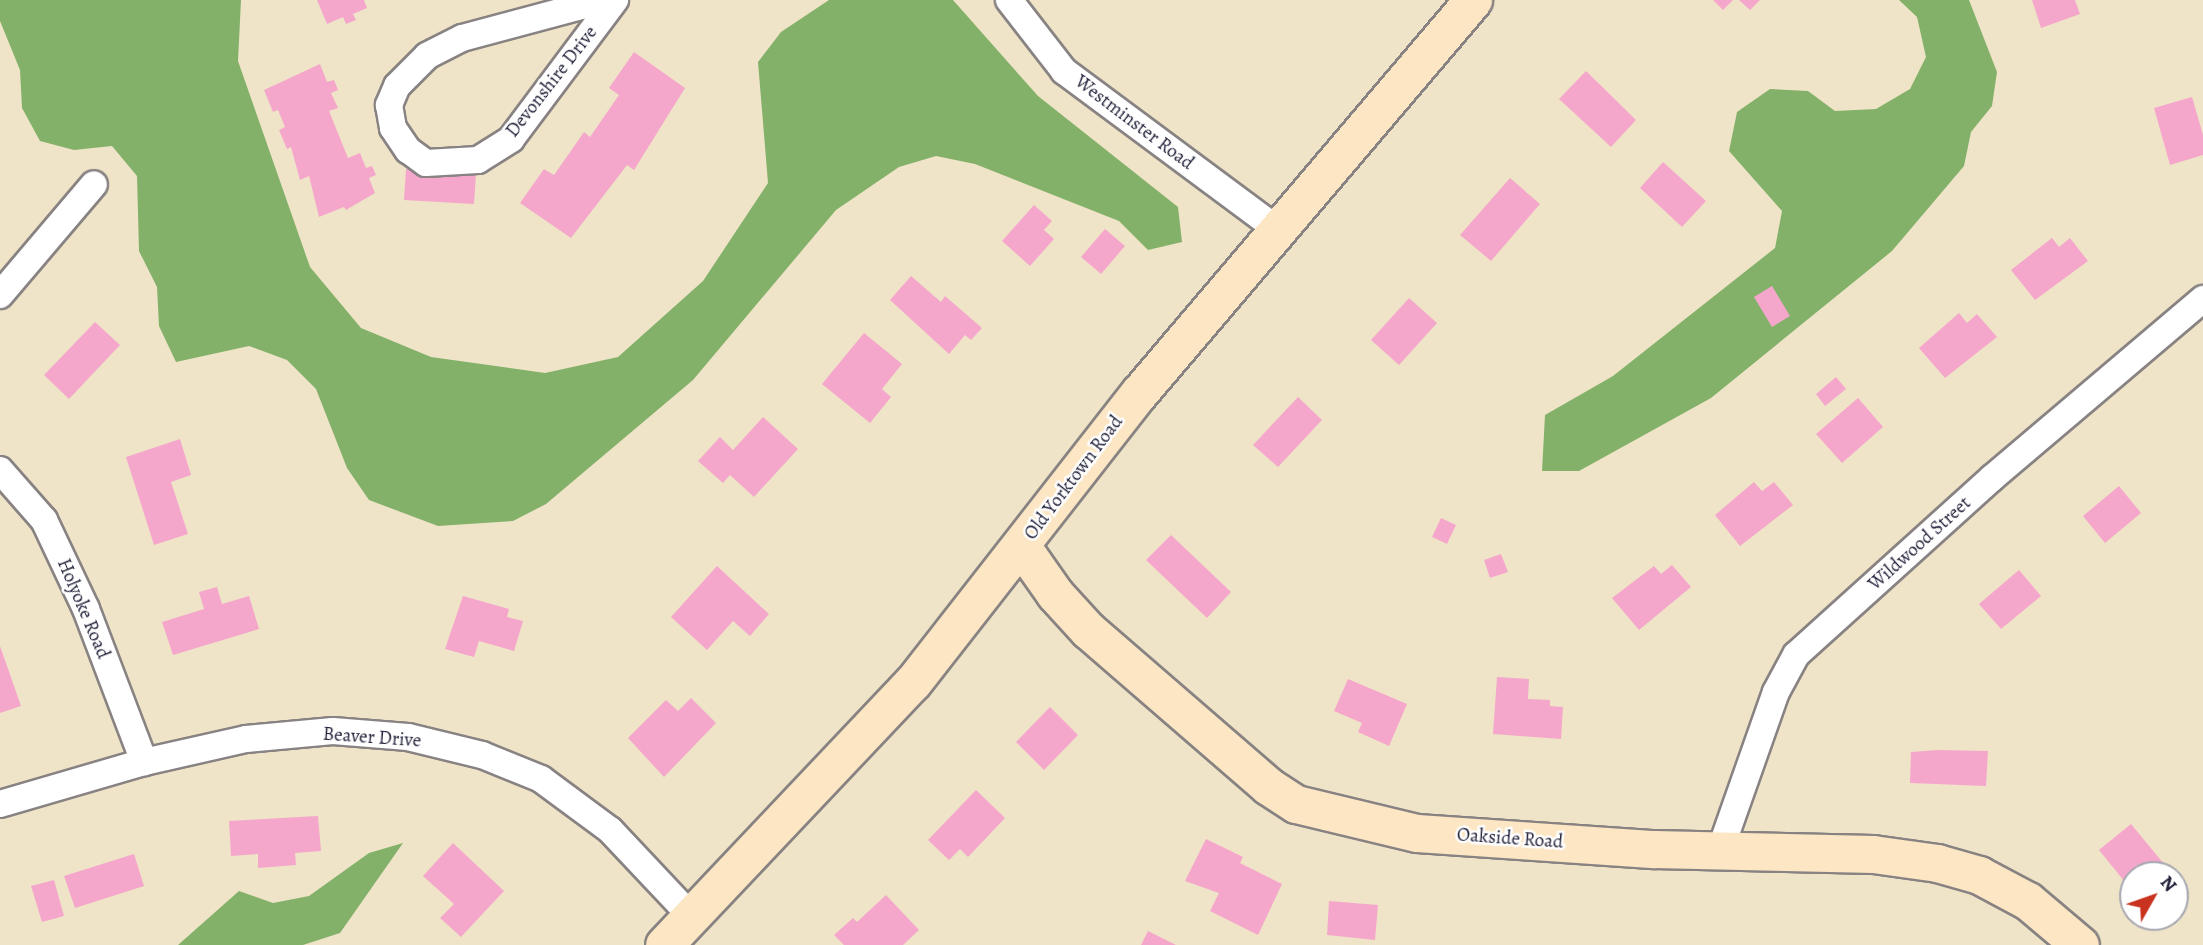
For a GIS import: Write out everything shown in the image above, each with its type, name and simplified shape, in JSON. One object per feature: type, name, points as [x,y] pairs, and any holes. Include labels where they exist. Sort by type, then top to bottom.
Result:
[{"type":"main road","name":"Old Yorktown Road","points":[[664,945],[913,682],[1022,547],[1139,393],[1473,0]]},
{"type":"main road","name":"Oakside Road","points":[[1022,547],[1055,594],[1088,630],[1268,786],[1296,804],[1417,833],[1654,849],[1721,848],[1873,854],[1937,863],[1979,875],[2028,901],[2080,945]]},
{"type":"street","name":"Devonshire Drive","points":[[604,0],[462,38],[427,57],[397,86],[389,105],[393,128],[408,150],[426,163],[478,160],[511,139],[615,0]]},
{"type":"street","name":"Westminster Road","points":[[1009,0],[1064,71],[1277,229]]},
{"type":"street","points":[[0,295],[94,184]]},
{"type":"street","name":"Wildwood Street","points":[[1721,848],[1776,692],[1796,655],[1992,478],[2203,299]]},
{"type":"street","name":"Holyoke Road","points":[[0,470],[44,520],[86,609],[144,762]]},
{"type":"street","name":"Beaver Drive","points":[[0,804],[144,762],[246,739],[333,732],[408,737],[482,755],[541,779],[610,831],[692,917]]},
{"type":"green space","points":[[0,0],[241,0],[238,61],[310,267],[361,328],[431,357],[545,373],[618,357],[703,281],[768,183],[758,62],[781,32],[829,0],[953,0],[1038,96],[1178,207],[1182,242],[1148,250],[1119,221],[975,164],[936,156],[899,167],[836,210],[693,380],[546,504],[513,521],[438,526],[369,500],[347,468],[316,389],[287,360],[249,346],[176,362],[159,326],[157,287],[139,251],[137,176],[112,146],[74,150],[40,141],[22,108],[20,70],[0,21]]},
{"type":"green space","points":[[1899,0],[1969,0],[1997,72],[1992,106],[1971,132],[1964,166],[1892,251],[1711,398],[1579,471],[1542,471],[1545,415],[1613,376],[1775,248],[1782,211],[1729,151],[1737,112],[1770,89],[1808,91],[1835,111],[1876,109],[1910,89],[1926,57],[1917,17]]},
{"type":"green space","points":[[403,843],[340,933],[303,945],[178,945],[239,891],[273,903],[309,896],[369,853]]},
{"type":"building","points":[[317,0],[364,0],[367,8],[353,14],[356,20],[346,24],[343,17],[327,24]]},
{"type":"building","points":[[1713,0],[1733,0],[1723,10]]},
{"type":"building","points":[[1739,0],[1760,0],[1750,10]]},
{"type":"building","points":[[2032,0],[2075,0],[2080,14],[2041,28]]},
{"type":"building","points":[[634,52],[685,88],[634,170],[627,165],[571,238],[520,203],[544,169],[554,175],[584,132],[590,137],[619,95],[609,88]]},
{"type":"building","points":[[320,64],[327,82],[334,80],[338,90],[331,93],[338,108],[329,111],[348,158],[360,153],[366,168],[372,166],[376,175],[369,178],[375,193],[346,210],[344,207],[319,217],[309,176],[300,180],[291,147],[287,149],[279,130],[285,127],[278,110],[273,112],[264,90]]},
{"type":"building","points":[[1586,71],[1636,120],[1611,147],[1559,99]]},
{"type":"building","points":[[2192,97],[2203,135],[2203,155],[2170,165],[2154,108]]},
{"type":"building","points":[[1663,162],[1706,201],[1682,227],[1640,188]]},
{"type":"building","points":[[406,169],[476,174],[474,204],[404,200]]},
{"type":"building","points":[[1510,178],[1540,204],[1491,261],[1460,235]]},
{"type":"building","points":[[1034,205],[1052,221],[1044,230],[1054,239],[1030,266],[1002,241]]},
{"type":"building","points":[[1105,229],[1125,246],[1101,274],[1081,257]]},
{"type":"building","points":[[2052,238],[2059,247],[2070,238],[2088,261],[2035,300],[2011,270]]},
{"type":"building","points":[[911,276],[941,302],[945,296],[982,328],[971,340],[965,335],[949,354],[890,300]]},
{"type":"building","points":[[1772,286],[1790,316],[1772,327],[1754,297]]},
{"type":"building","points":[[1409,298],[1437,323],[1399,365],[1371,340]]},
{"type":"building","points":[[1959,313],[1967,323],[1977,314],[1997,337],[1945,378],[1919,348]]},
{"type":"building","points":[[95,322],[120,345],[69,399],[44,375]]},
{"type":"building","points":[[864,333],[902,364],[882,389],[891,397],[870,423],[822,384]]},
{"type":"building","points":[[1836,377],[1846,389],[1825,406],[1816,394]]},
{"type":"building","points":[[1298,397],[1322,420],[1278,467],[1253,445]]},
{"type":"building","points":[[1858,398],[1883,427],[1842,463],[1816,434]]},
{"type":"building","points":[[763,417],[798,449],[754,497],[730,475],[723,483],[698,461],[720,437],[733,450]]},
{"type":"building","points":[[180,439],[191,475],[171,482],[188,534],[154,545],[126,457]]},
{"type":"building","points":[[1754,482],[1762,491],[1774,482],[1793,505],[1740,546],[1715,515]]},
{"type":"building","points":[[2119,486],[2141,513],[2105,543],[2083,516]]},
{"type":"building","points":[[1441,518],[1456,525],[1447,544],[1432,537]]},
{"type":"building","points":[[1171,535],[1231,592],[1207,618],[1146,560]]},
{"type":"building","points":[[1501,554],[1508,572],[1490,578],[1484,560]]},
{"type":"building","points":[[1672,565],[1691,587],[1639,630],[1612,598],[1654,566],[1661,574]]},
{"type":"building","points":[[717,566],[769,614],[750,636],[733,621],[707,650],[671,617]]},
{"type":"building","points":[[2019,570],[2041,596],[2001,629],[1979,604]]},
{"type":"building","points":[[217,587],[222,604],[249,596],[259,629],[173,655],[162,622],[204,609],[199,592]]},
{"type":"building","points":[[463,596],[509,609],[507,617],[523,621],[514,651],[479,641],[474,657],[445,649]]},
{"type":"building","points":[[0,646],[21,706],[0,713]]},
{"type":"building","points":[[1497,677],[1529,679],[1528,699],[1550,700],[1550,706],[1563,707],[1561,739],[1493,734]]},
{"type":"building","points":[[1348,679],[1407,704],[1389,746],[1358,732],[1362,723],[1334,711]]},
{"type":"building","points":[[691,698],[716,723],[664,777],[628,738],[666,700],[678,711]]},
{"type":"building","points":[[1050,707],[1078,735],[1044,770],[1016,742]]},
{"type":"building","points":[[1988,751],[1986,786],[1910,783],[1911,752]]},
{"type":"building","points":[[976,790],[1005,818],[968,857],[960,849],[949,860],[928,840]]},
{"type":"building","points":[[318,816],[321,851],[295,853],[296,865],[258,868],[258,854],[231,856],[229,821]]},
{"type":"building","points":[[2131,824],[2162,861],[2119,861],[2119,875],[2099,850]]},
{"type":"building","points":[[1206,839],[1243,857],[1240,863],[1282,884],[1258,935],[1210,911],[1219,893],[1185,881]]},
{"type":"building","points":[[453,843],[504,891],[461,937],[440,918],[454,904],[423,876]]},
{"type":"building","points":[[134,854],[144,886],[75,908],[64,876]]},
{"type":"building","points":[[54,880],[64,916],[42,922],[31,886]]},
{"type":"building","points":[[886,895],[919,930],[903,945],[844,945],[834,935],[853,918],[857,922]]},
{"type":"building","points":[[1329,901],[1378,905],[1375,940],[1327,935]]},
{"type":"building","points":[[1148,931],[1176,945],[1141,945]]}]
